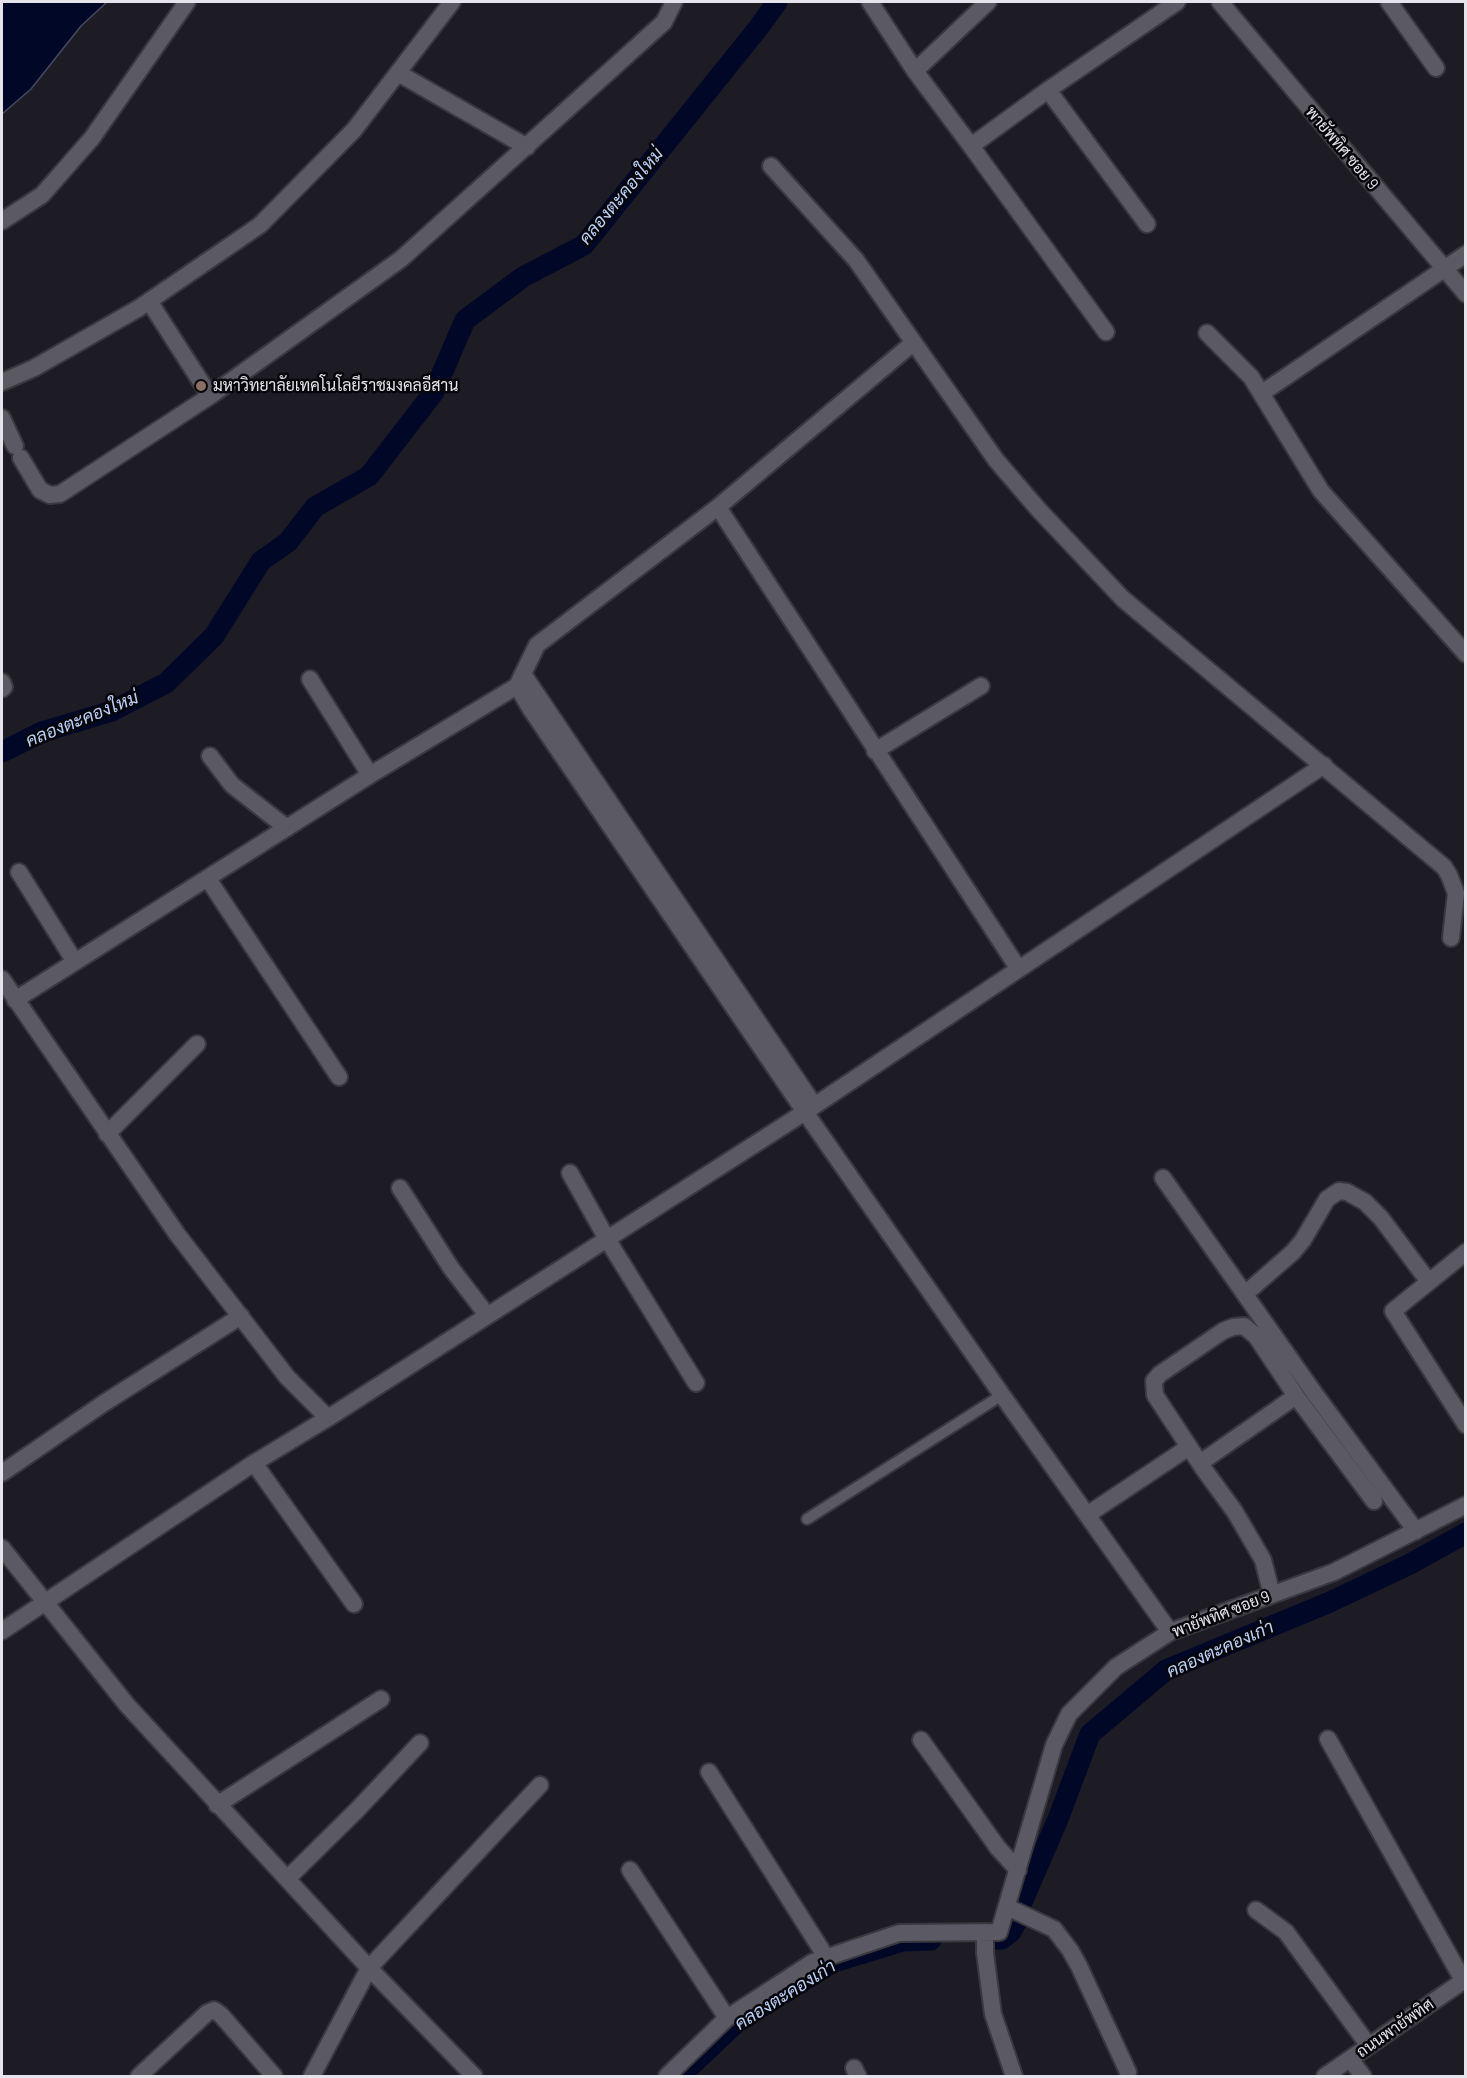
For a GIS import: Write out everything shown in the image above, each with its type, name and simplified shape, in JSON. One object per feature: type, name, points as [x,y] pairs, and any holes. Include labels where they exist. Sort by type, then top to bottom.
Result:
[{"type":"street","points":[[2,221],[42,195],[92,138],[187,2]]},
{"type":"street","points":[[2,382],[34,368],[149,301],[260,225],[354,129],[452,2]]},
{"type":"street","points":[[2,418],[40,490],[50,495],[60,494],[210,396],[401,259],[664,22],[674,2]]},
{"type":"street","points":[[870,2],[915,71],[1106,332]]},
{"type":"street","points":[[915,71],[988,2]]},
{"type":"street","points":[[971,146],[1047,90],[1177,2]]},
{"type":"street","name":"พายัพทิศ ซอย 9","points":[[1220,2],[1466,294]]},
{"type":"street","points":[[1389,2],[1436,68]]},
{"type":"street","points":[[398,73],[527,147]]},
{"type":"street","points":[[1047,90],[1147,224]]},
{"type":"street","points":[[771,166],[856,260],[996,460],[1038,509],[1123,599],[1444,867],[1456,893],[1451,938]]},
{"type":"street","points":[[1262,393],[1466,254]]},
{"type":"street","points":[[149,301],[210,396]]},
{"type":"street","points":[[1207,333],[1251,377],[1322,491],[1466,654]]},
{"type":"street","points":[[15,1000],[520,680],[537,645],[718,507],[913,343]]},
{"type":"street","points":[[718,507],[1018,969]]},
{"type":"street","points":[[310,679],[370,775]]},
{"type":"street","points":[[520,680],[537,718],[809,1108],[1002,1395],[1170,1632]]},
{"type":"street","points":[[2,682],[4,687],[2,688]]},
{"type":"street","points":[[875,751],[981,686]]},
{"type":"street","points":[[210,756],[232,785],[287,828]]},
{"type":"street","points":[[2,1631],[254,1463],[328,1418],[809,1108],[1324,765]]},
{"type":"street","points":[[19,872],[75,962]]},
{"type":"street","points":[[208,879],[339,1077]]},
{"type":"street","points":[[2,979],[177,1234],[287,1377],[328,1418]]},
{"type":"street","points":[[107,1134],[197,1044]]},
{"type":"street","points":[[570,1173],[607,1239],[696,1383]]},
{"type":"street","points":[[1163,1178],[1315,1394],[1416,1531]]},
{"type":"street","points":[[400,1188],[451,1268],[487,1316]]},
{"type":"street","points":[[1245,1293],[1293,1252],[1303,1240],[1327,1198],[1340,1191],[1347,1192],[1365,1202],[1382,1218],[1429,1282]]},
{"type":"street","points":[[1466,1252],[1394,1311],[1466,1425]]},
{"type":"street","points":[[2,1473],[104,1403],[241,1316]]},
{"type":"street","points":[[1272,1594],[1263,1560],[1235,1512],[1155,1395],[1154,1381],[1173,1364],[1233,1327],[1244,1326],[1256,1336],[1296,1396],[1374,1501]]},
{"type":"street","points":[[1200,1464],[1296,1396]]},
{"type":"street","points":[[1087,1515],[1190,1447]]},
{"type":"street","points":[[254,1463],[354,1604]]},
{"type":"street","name":"พายัพทิศ ซอย 9","points":[[1014,2076],[993,2014],[985,1953],[992,1932],[1007,1907],[1054,1745],[1069,1714],[1116,1667],[1170,1632],[1334,1572],[1466,1505]]},
{"type":"street","points":[[2,1548],[128,1705],[217,1805],[369,1968],[474,2076]]},
{"type":"street","points":[[217,1805],[381,1699]]},
{"type":"street","points":[[1328,1739],[1464,1979]]},
{"type":"street","points":[[921,1740],[998,1848],[1018,1870]]},
{"type":"street","points":[[287,1879],[357,1810],[420,1743]]},
{"type":"street","points":[[709,1772],[826,1957]]},
{"type":"street","points":[[312,2076],[369,1968],[540,1785]]},
{"type":"street","points":[[630,1870],[728,2018]]},
{"type":"street","points":[[1007,1907],[1054,1929],[1070,1950],[1128,2072]]},
{"type":"street","points":[[1256,1910],[1286,1932],[1369,2046]]},
{"type":"street","points":[[667,2076],[728,2018],[813,1962],[899,1933],[992,1932]]},
{"type":"street","name":"ถนนพายัพทิศ","points":[[1325,2076],[1464,1979]]},
{"type":"street","points":[[139,2076],[207,2013],[214,2010],[221,2015],[274,2076]]},
{"type":"street","points":[[1350,2059],[1363,2076]]},
{"type":"lane","points":[[807,1519],[1002,1395]]},
{"type":"water","points":[[2,2],[107,2],[81,26],[31,89],[2,114]]},
{"type":"waterway","name":"คลองตะคองใหม่","points":[[2,752],[42,732],[112,711],[166,683],[214,636],[261,561],[288,542],[315,507],[369,476],[434,392],[465,320],[523,277],[584,245],[777,2]]},
{"type":"waterway","name":"คลองตะคองเก่า","points":[[1020,1907],[1058,1819],[1090,1734],[1166,1670],[1330,1602],[1410,1564],[1466,1533]]},
{"type":"waterway","name":"คลองตะคองเก่า","points":[[994,1939],[1002,1939],[1011,1932],[1016,1923]]},
{"type":"waterway","name":"คลองตะคองเก่า","points":[[680,2076],[736,2023],[831,1963],[903,1941],[931,1940]]},
{"type":"place","name":"มหาวิทยาลัยเทคโนโลยีราชมงคลอีสาน","points":[[201,386]]}]
